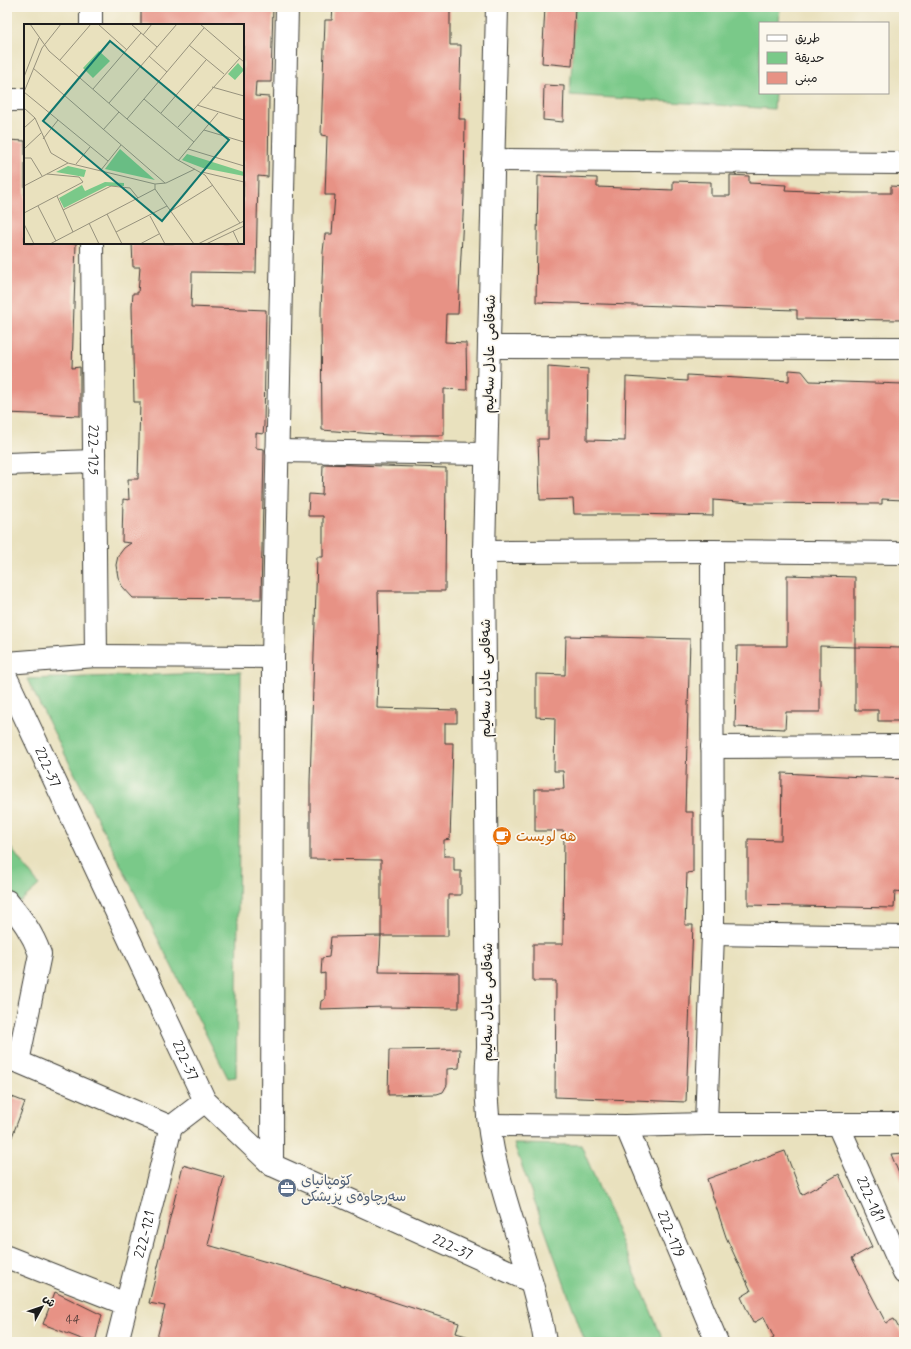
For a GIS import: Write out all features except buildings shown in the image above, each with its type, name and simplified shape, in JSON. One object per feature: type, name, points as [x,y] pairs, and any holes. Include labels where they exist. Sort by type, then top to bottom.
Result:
[{"type":"street","points":[[91,7],[91,24]]},
{"type":"street","points":[[272,1165],[273,657],[287,7]]},
{"type":"street","name":"شەقامی عادل سەلیم","points":[[497,7],[484,552],[488,1039],[486,1099],[493,1151],[547,1338]]},
{"type":"street","points":[[7,100],[24,100]]},
{"type":"street","points":[[493,160],[904,163]]},
{"type":"street","name":"222-125","points":[[92,244],[96,656]]},
{"type":"street","points":[[489,347],[904,348]]},
{"type":"street","points":[[278,451],[486,454]]},
{"type":"street","points":[[7,464],[94,460]]},
{"type":"street","points":[[484,552],[712,551],[904,553]]},
{"type":"street","points":[[706,1124],[713,934],[712,551]]},
{"type":"street","points":[[7,663],[96,656],[273,657]]},
{"type":"street","name":"222-37","points":[[7,679],[205,1101],[272,1165],[530,1281]]},
{"type":"street","points":[[712,747],[904,746]]},
{"type":"street","points":[[7,901],[28,927],[40,954],[12,1059],[171,1126],[205,1101]]},
{"type":"street","points":[[713,934],[904,936]]},
{"type":"street","points":[[489,1125],[626,1126],[706,1124],[904,1124]]},
{"type":"street","name":"222-181","points":[[838,1125],[904,1273]]},
{"type":"street","name":"222-121","points":[[117,1342],[171,1126]]},
{"type":"street","name":"222-179","points":[[626,1126],[717,1342]]},
{"type":"street","points":[[7,1257],[126,1304]]},
{"type":"green space","points":[[575,7],[780,7],[779,22],[759,22],[759,94],[775,94],[774,109],[570,95]]},
{"type":"green space","points":[[241,672],[236,1077],[228,1078],[27,679]]},
{"type":"green space","points":[[7,843],[39,885],[20,902],[7,887]]},
{"type":"green space","points":[[514,1144],[581,1145],[664,1342],[586,1342]]},
{"type":"place","name":"هه لويست","points":[[502,836]]},
{"type":"place","name":"کۆمپانیای سەرچاوەی پزیشکی","points":[[287,1188]]}]
